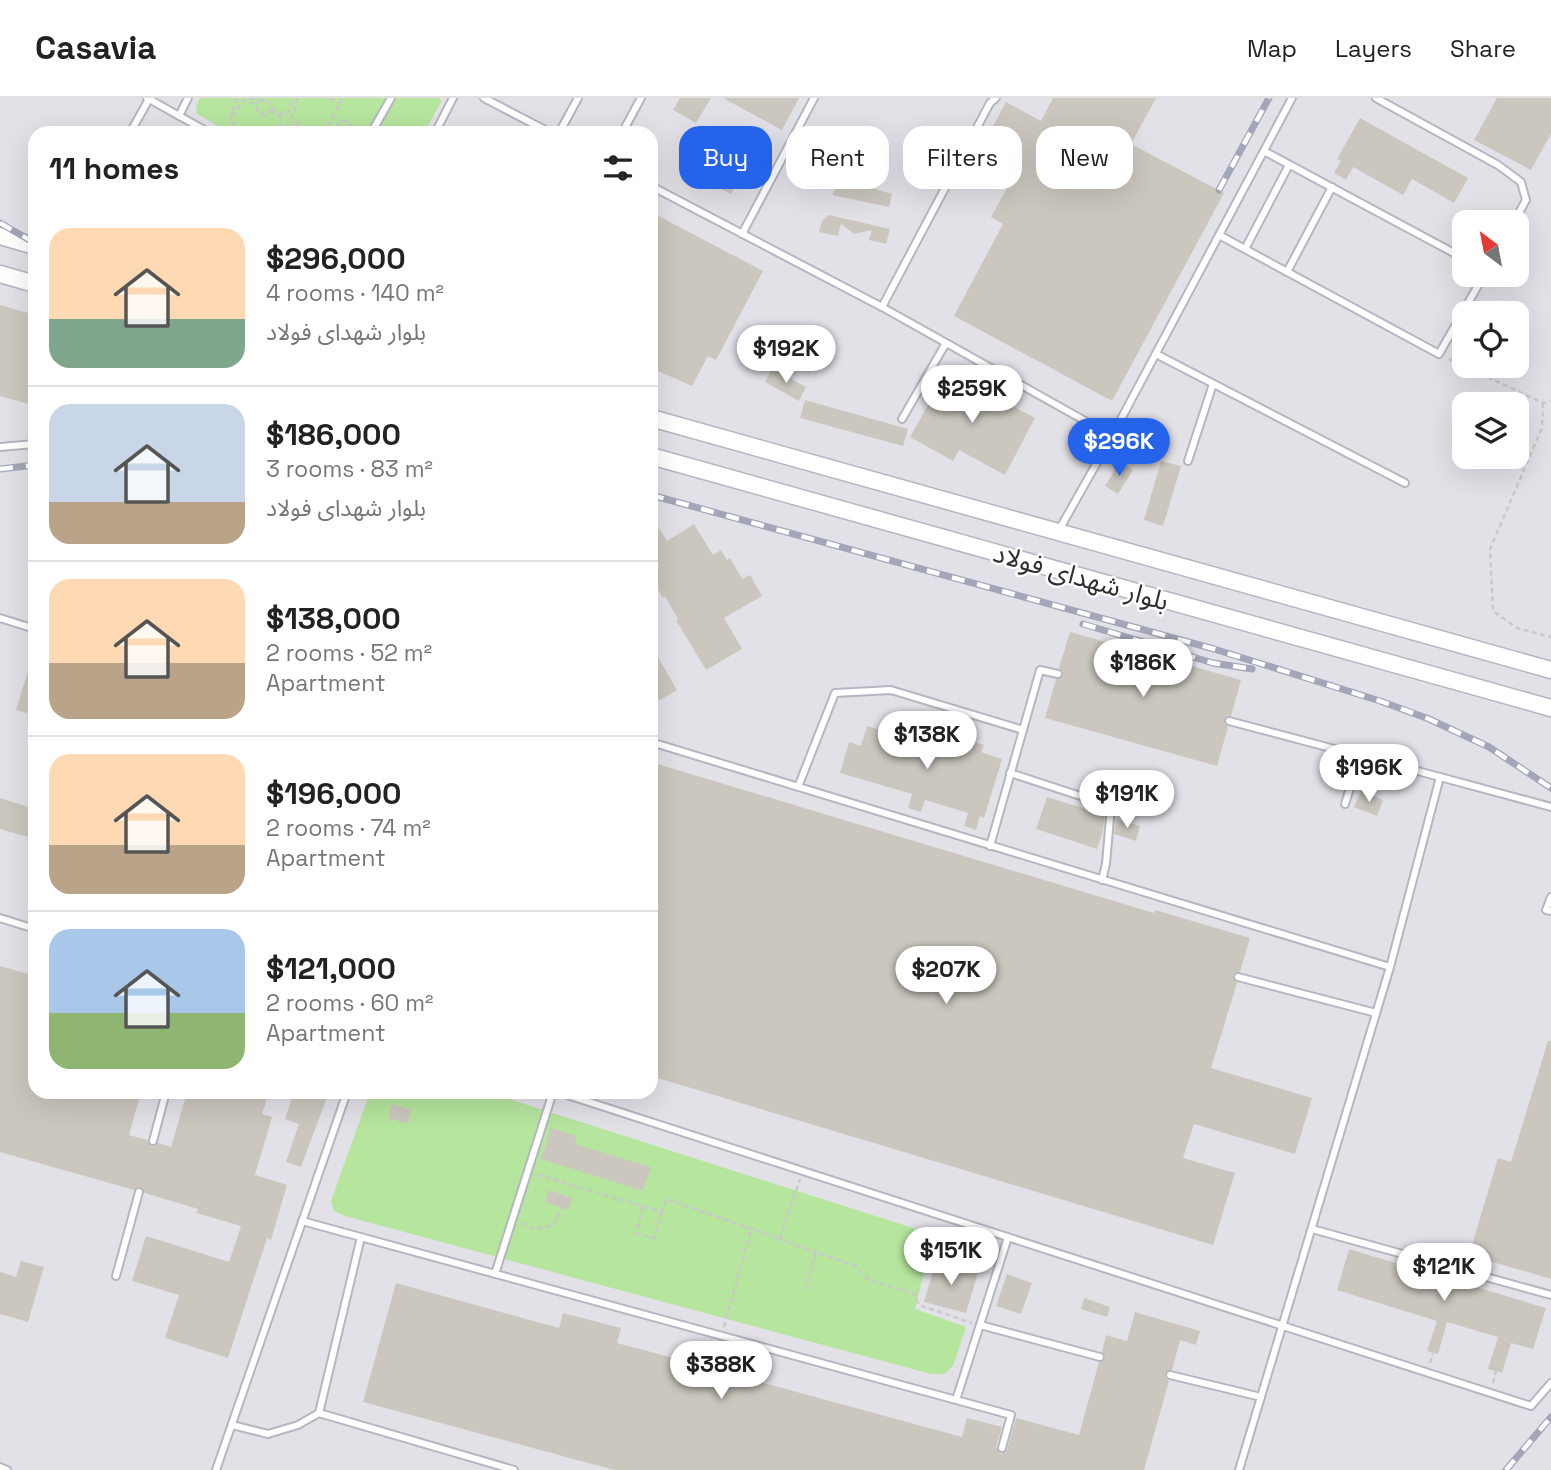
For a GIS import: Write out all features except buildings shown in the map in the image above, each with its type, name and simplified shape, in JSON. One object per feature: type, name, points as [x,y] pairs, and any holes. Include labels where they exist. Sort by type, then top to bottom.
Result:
[{"type":"street","points":[[0,236],[28,244]]},
{"type":"street","points":[[0,274],[28,282]]},
{"type":"street","name":"بلوار شهدای فولاد","points":[[658,420],[1551,670]]},
{"type":"street","name":"بلوار شهدای فولاد","points":[[658,458],[1551,708]]},
{"type":"lane","points":[[179,116],[188,98]]},
{"type":"lane","points":[[375,126],[391,98]]},
{"type":"lane","points":[[439,126],[453,98]]},
{"type":"lane","points":[[484,98],[538,126]]},
{"type":"lane","points":[[563,126],[578,98]]},
{"type":"lane","points":[[626,126],[641,98]]},
{"type":"lane","points":[[742,234],[814,98]]},
{"type":"lane","points":[[882,307],[990,103],[996,98]]},
{"type":"lane","points":[[1058,532],[1292,98]]},
{"type":"lane","points":[[1376,98],[1498,165],[1521,181],[1526,200],[1521,210]]},
{"type":"lane","points":[[134,126],[148,99],[197,126]]},
{"type":"lane","points":[[1264,151],[1452,252]]},
{"type":"lane","points":[[1245,249],[1289,165]]},
{"type":"lane","points":[[1287,272],[1332,187]]},
{"type":"lane","points":[[658,190],[882,307],[1112,436]]},
{"type":"lane","points":[[1219,235],[1439,354],[1477,287]]},
{"type":"lane","points":[[902,419],[946,343]]},
{"type":"lane","points":[[1156,354],[1405,483]]},
{"type":"lane","points":[[1188,461],[1213,384]]},
{"type":"lane","points":[[0,447],[28,445]]},
{"type":"lane","points":[[0,618],[28,627]]},
{"type":"lane","points":[[990,845],[1040,670],[1058,674]]},
{"type":"lane","points":[[798,787],[835,693],[891,690],[1023,730]]},
{"type":"lane","points":[[1230,721],[1551,807]]},
{"type":"lane","points":[[658,744],[1390,967]]},
{"type":"lane","points":[[1345,804],[1360,756]]},
{"type":"lane","points":[[1010,773],[1111,806],[1102,880]]},
{"type":"lane","points":[[1239,1470],[1390,967],[1440,777]]},
{"type":"lane","points":[[1551,897],[1546,910],[1551,911]]},
{"type":"lane","points":[[1,921],[28,927]]},
{"type":"lane","points":[[1238,977],[1376,1013]]},
{"type":"lane","points":[[153,1142],[164,1099]]},
{"type":"lane","points":[[216,1470],[345,1099]]},
{"type":"lane","points":[[495,1274],[554,1099]]},
{"type":"lane","points":[[578,1099],[1531,1406],[1551,1383]]},
{"type":"lane","points":[[116,1276],[139,1192]]},
{"type":"lane","points":[[302,1221],[1011,1415],[1002,1448]]},
{"type":"lane","points":[[1312,1229],[1551,1295]]},
{"type":"lane","points":[[232,1425],[268,1434],[298,1425],[318,1413],[361,1237]]},
{"type":"lane","points":[[956,1400],[1008,1237]]},
{"type":"lane","points":[[980,1325],[1100,1357]]},
{"type":"lane","points":[[1170,1375],[1261,1397]]},
{"type":"lane","points":[[318,1413],[514,1470]]},
{"type":"lane","points":[[0,1467],[7,1470]]},
{"type":"path","points":[[252,98],[270,102],[270,110]]},
{"type":"path","points":[[330,98],[340,103]]},
{"type":"path","points":[[328,126],[343,98]]},
{"type":"path","points":[[237,126],[230,121],[231,110],[238,100],[246,99],[256,106],[261,114],[270,110]]},
{"type":"path","points":[[282,116],[297,99]]},
{"type":"path","points":[[292,115],[297,99]]},
{"type":"path","points":[[256,106],[259,101]]},
{"type":"path","points":[[270,110],[282,116]]},
{"type":"path","points":[[288,112],[300,126]]},
{"type":"path","points":[[282,116],[283,125],[300,126]]},
{"type":"path","points":[[291,124],[294,120]]},
{"type":"path","points":[[337,126],[341,120],[352,126]]},
{"type":"path","points":[[1439,354],[1543,403],[1551,401]]},
{"type":"path","points":[[1543,403],[1542,428],[1490,549],[1493,611],[1517,628],[1551,637]]},
{"type":"path","points":[[528,1171],[662,1212]]},
{"type":"path","points":[[780,1239],[803,1171]]},
{"type":"path","points":[[643,1206],[636,1233],[654,1238],[667,1199],[855,1265],[870,1281],[914,1293],[919,1306],[980,1325]]},
{"type":"path","points":[[513,1218],[535,1229],[553,1226],[562,1208]]},
{"type":"path","points":[[721,1336],[751,1229]]},
{"type":"path","points":[[805,1290],[816,1252]]},
{"type":"shaded area","points":[[0,98],[1551,98],[1551,1470],[0,1470]]},
{"type":"green space","points":[[200,98],[440,98],[441,102],[428,126],[218,126],[197,114],[196,107]]},
{"type":"green space","points":[[367,1099],[509,1099],[913,1228],[931,1245],[915,1309],[966,1327],[953,1366],[944,1374],[931,1374],[345,1216],[334,1211],[331,1201]]},
{"type":"railway","points":[[1219,190],[1269,98]]},
{"type":"railway","points":[[0,223],[28,239]]},
{"type":"railway","points":[[0,469],[28,466]]},
{"type":"railway","points":[[658,497],[1214,649],[1380,701],[1429,719],[1489,747],[1551,788]]},
{"type":"railway","points":[[1083,624],[1213,663],[1252,669]]},
{"type":"railway","points":[[1506,1470],[1551,1417]]}]
